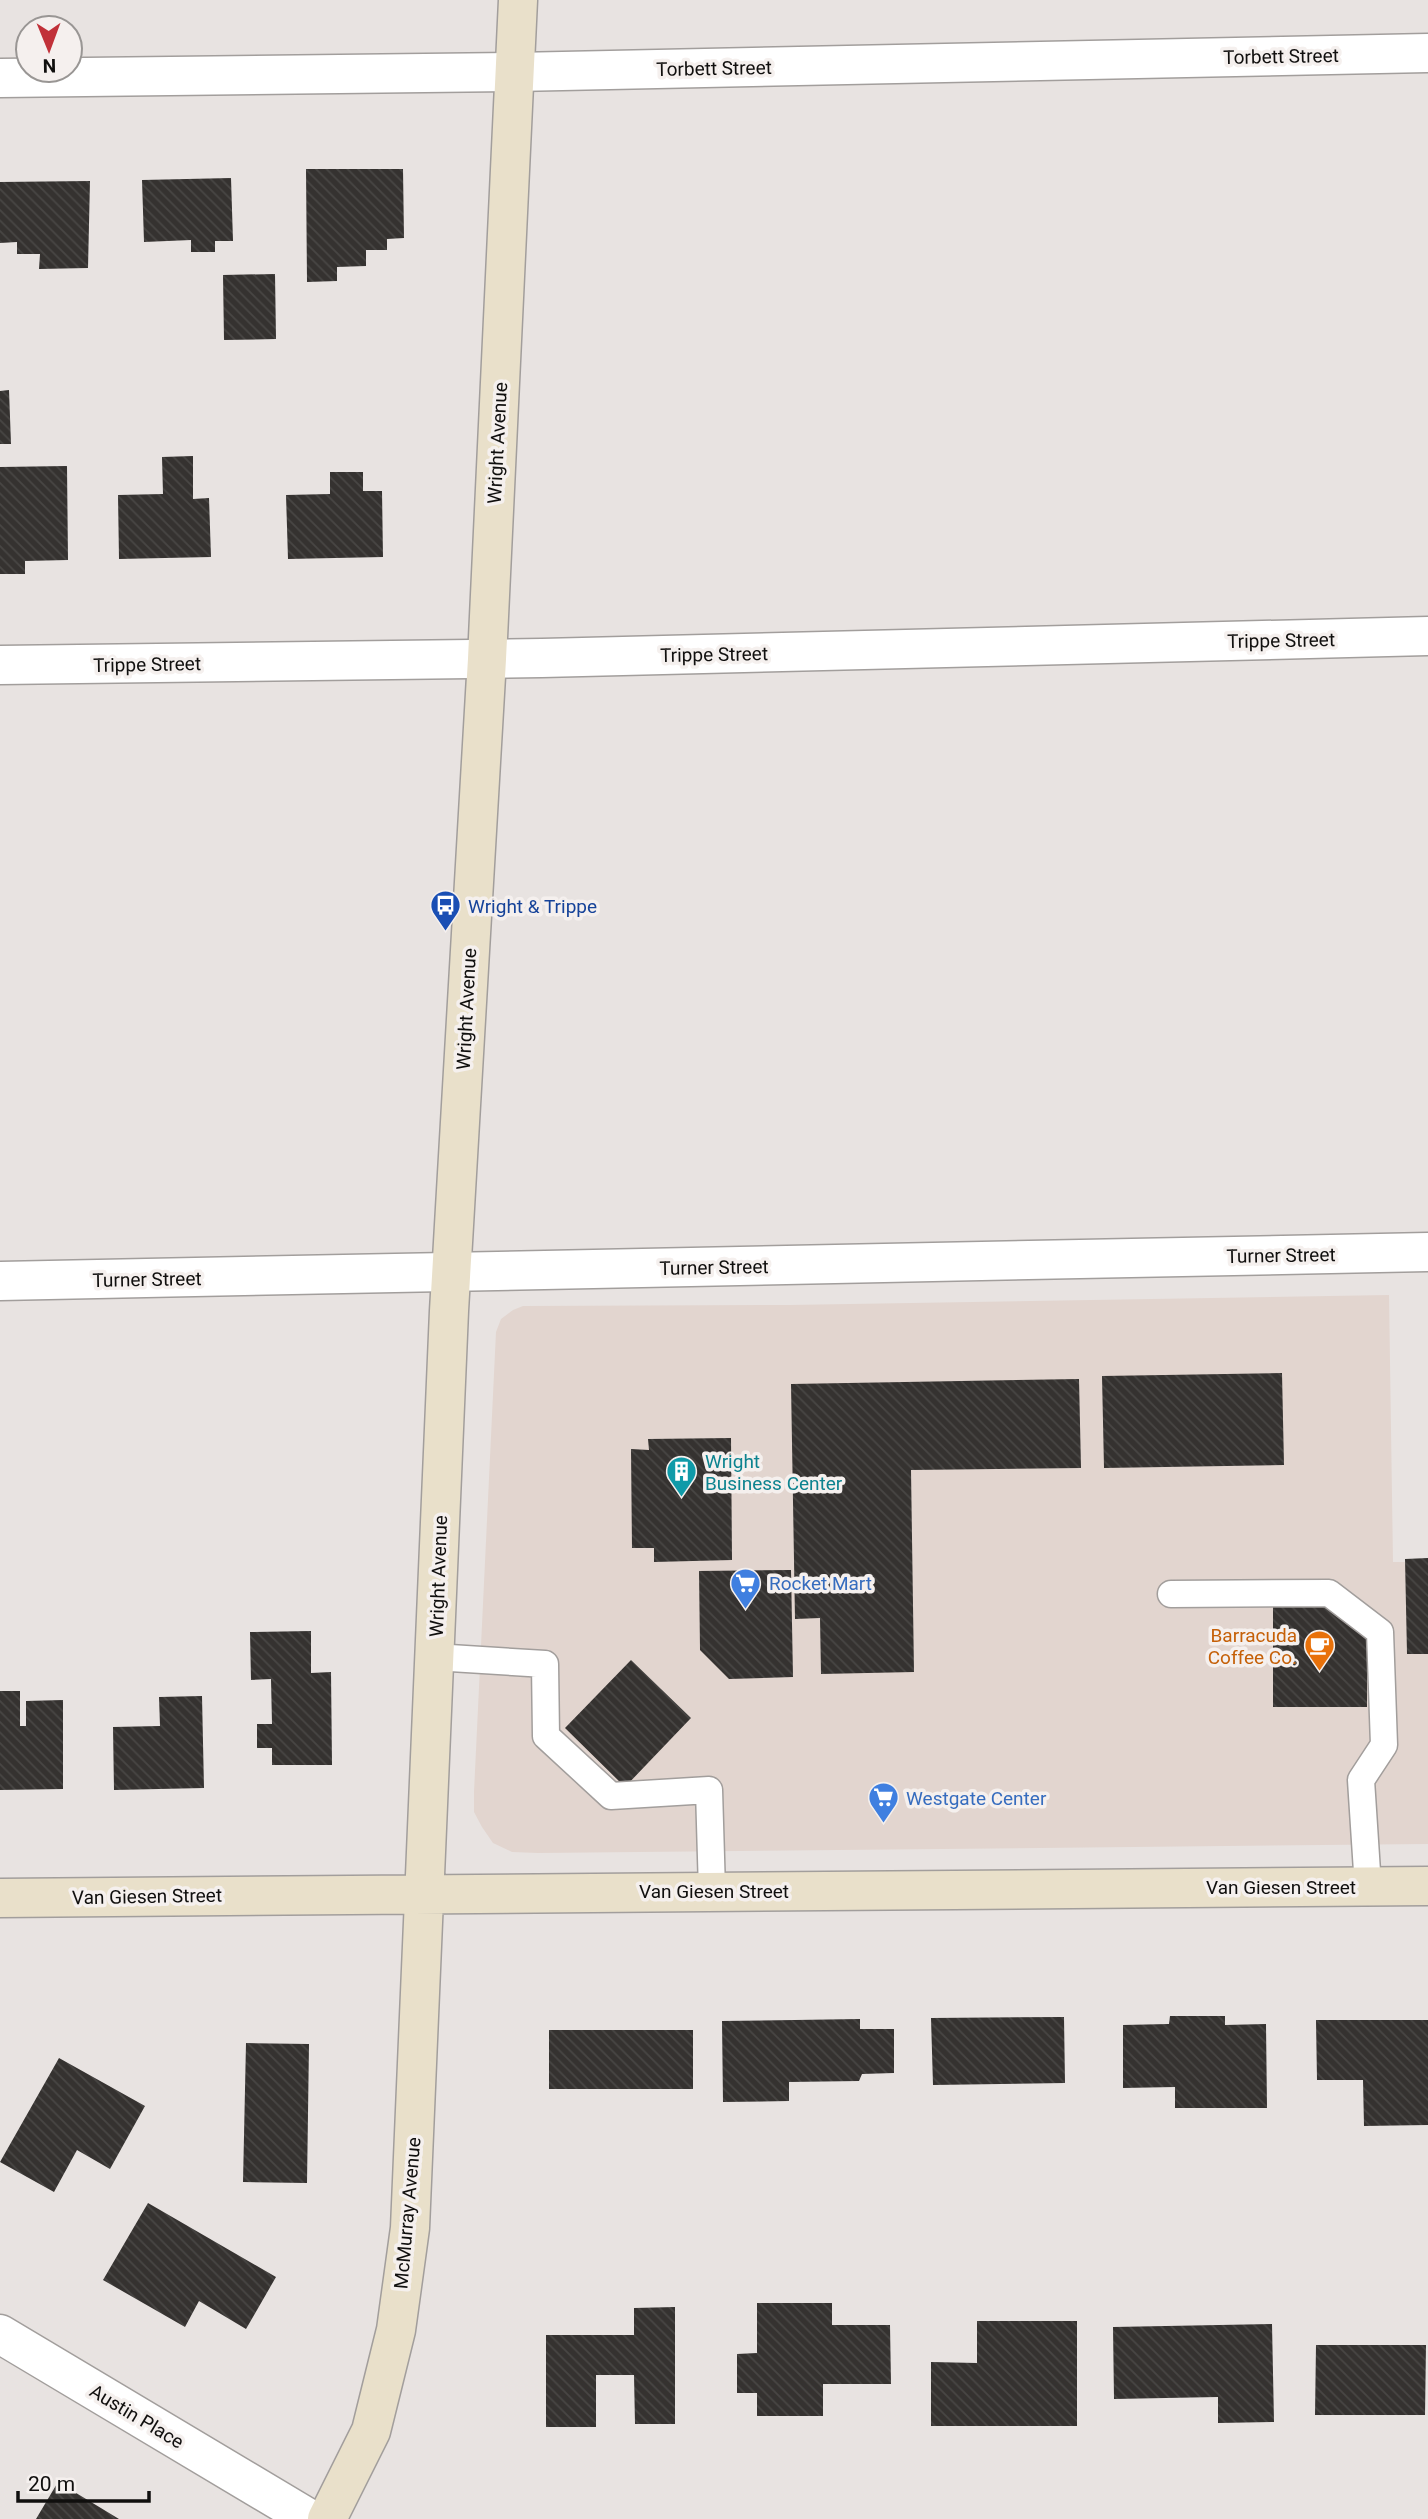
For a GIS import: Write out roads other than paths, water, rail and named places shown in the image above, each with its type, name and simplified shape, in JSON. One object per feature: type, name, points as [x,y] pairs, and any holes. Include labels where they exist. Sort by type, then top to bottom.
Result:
[{"type":"street","name":"Wright Avenue","points":[[424,1893],[451,1273],[487,659],[518,0]]},
{"type":"street","name":"Torbett Street","points":[[0,78],[515,72],[1428,53]]},
{"type":"street","name":"Trippe Street","points":[[0,666],[487,659],[1428,636]]},
{"type":"street","name":"Turner Street","points":[[0,1281],[1428,1252]]},
{"type":"street","name":"Van Giesen Street","points":[[0,1899],[424,1893],[1428,1886]]},
{"type":"street","name":"McMurray Avenue","points":[[327,2519],[371,2431],[396,2330],[410,2228],[424,1893]]},
{"type":"street","name":"Austin Place","points":[[0,2334],[310,2519]]},
{"type":"lane","points":[[1171,1594],[1329,1593],[1380,1632],[1384,1745],[1361,1780],[1368,1887]]},
{"type":"lane","points":[[434,1657],[545,1664],[546,1736],[611,1797],[709,1790],[712,1891]]},
{"type":"place","name":"Wright & Trippe","points":[[445,933]]},
{"type":"place","name":"Wright Business Center","points":[[682,1499]]},
{"type":"place","name":"Rocket Mart","points":[[746,1610]]},
{"type":"place","name":"Barracuda Coffee Co.","points":[[1320,1673]]},
{"type":"place","name":"Westgate Center","points":[[883,1825]]}]
